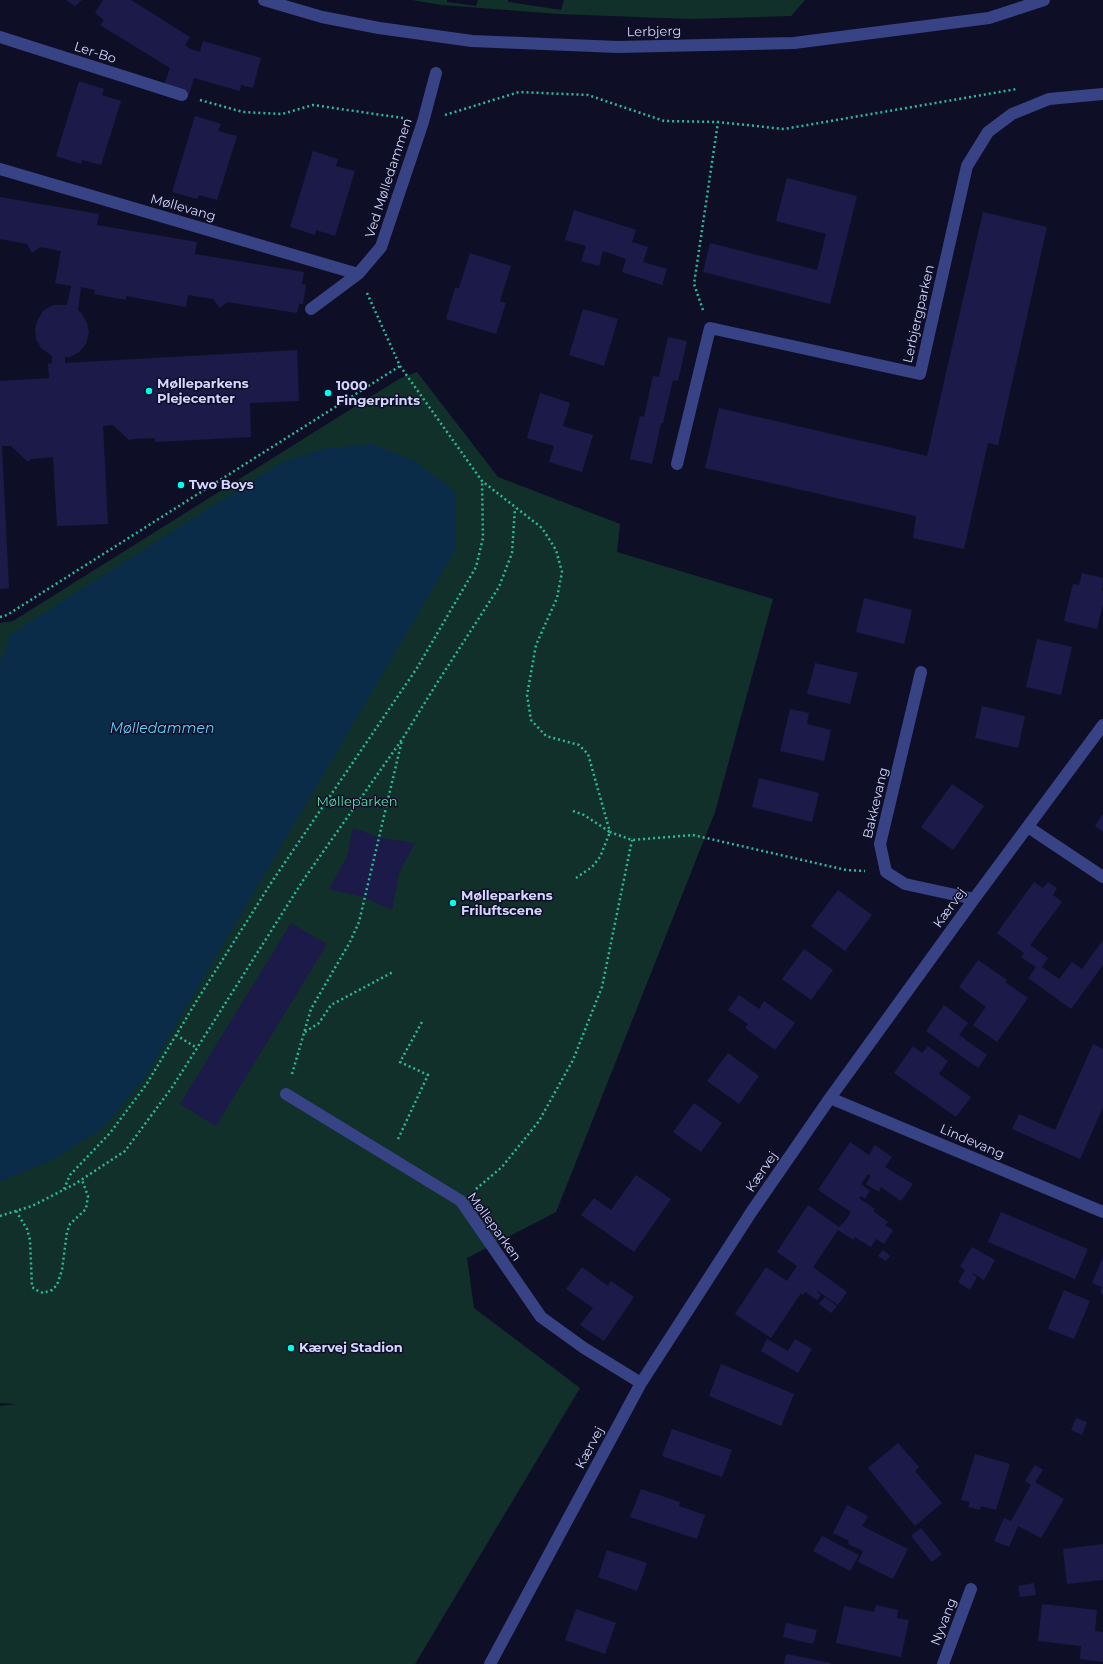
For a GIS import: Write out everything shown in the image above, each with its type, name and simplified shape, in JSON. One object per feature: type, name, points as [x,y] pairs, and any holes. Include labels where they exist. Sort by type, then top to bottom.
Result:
[{"type":"street","name":"Lerbjerg","points":[[264,0],[322,17],[379,28],[472,41],[618,47],[794,43],[989,18],[1044,0]]},
{"type":"street","name":"Ler-Bo","points":[[0,37],[182,95]]},
{"type":"street","name":"Ved Mølledammen","points":[[310,309],[358,274],[381,247],[422,122],[436,73]]},
{"type":"street","name":"Lerbjergparken","points":[[710,328],[920,374],[967,166],[988,132],[1012,114],[1049,100],[1103,94]]},
{"type":"street","name":"Møllevang","points":[[0,169],[358,274]]},
{"type":"street","points":[[677,464],[710,328]]},
{"type":"street","name":"Bakkevang","points":[[886,872],[880,844],[921,672]]},
{"type":"street","name":"Kærvej","points":[[490,1664],[641,1383],[752,1211],[830,1098],[974,899],[1103,725]]},
{"type":"street","points":[[1028,827],[1103,877]]},
{"type":"street","points":[[886,872],[905,884],[974,899]]},
{"type":"street","name":"Mølleparken","points":[[286,1094],[461,1201],[541,1317],[584,1348],[641,1383]]},
{"type":"street","name":"Lindevang","points":[[830,1098],[1103,1212]]},
{"type":"street","name":"Nyvang","points":[[943,1664],[971,1589]]},
{"type":"path","points":[[182,95],[243,112],[282,114],[313,105],[422,122],[519,92],[588,95],[664,121],[718,122],[784,129],[1024,87]]},
{"type":"path","points":[[710,328],[694,284],[718,122]]},
{"type":"path","points":[[358,274],[400,366],[482,481],[542,528],[556,550],[562,572],[557,598],[536,645],[527,695],[531,720],[546,736],[579,745],[588,754],[610,832],[600,857],[592,868],[576,878]]},
{"type":"path","points":[[0,617],[7,615],[400,366]]},
{"type":"path","points":[[64,1190],[70,1175],[110,1133],[146,1085],[273,880],[417,668],[476,567],[483,538],[482,481]]},
{"type":"path","points":[[0,1216],[32,1206],[64,1190],[82,1180],[125,1151],[173,1086],[304,879],[403,738],[499,587],[512,553],[515,507]]},
{"type":"path","points":[[286,1094],[311,1009],[350,942],[359,922],[403,738]]},
{"type":"path","points":[[573,811],[584,815],[610,832],[632,840],[693,835],[846,870],[886,872]]},
{"type":"path","points":[[461,1201],[502,1167],[512,1156],[539,1121],[573,1060],[602,987],[632,840]]},
{"type":"path","points":[[304,1032],[319,1023],[331,1004],[393,972]]},
{"type":"path","points":[[389,1157],[428,1075],[400,1062],[422,1022]]},
{"type":"path","points":[[176,1035],[197,1048]]},
{"type":"path","points":[[16,1211],[27,1229],[30,1240],[32,1287],[43,1293],[52,1290],[57,1285],[62,1270],[67,1232],[70,1224],[86,1209],[88,1196],[82,1180]]},
{"type":"green space","points":[[412,0],[447,0],[447,2],[476,6],[478,0],[508,0],[508,2],[561,10],[564,0],[805,0],[791,16],[691,19],[559,14],[442,5]]},
{"type":"green space","name":"Mølleparken","points":[[417,372],[498,477],[620,524],[617,552],[773,599],[715,812],[556,1212],[467,1258],[474,1308],[580,1388],[415,1664],[0,1664],[0,1406],[16,1404],[0,1403],[0,623],[13,621],[399,379]]},
{"type":"water","name":"Mølledammen","points":[[371,444],[415,461],[455,492],[456,549],[144,1079],[102,1129],[50,1161],[0,1182],[0,663],[11,634],[280,463],[322,449]]},
{"type":"building","points":[[66,0],[82,0],[75,6]]},
{"type":"building","points":[[103,0],[131,0],[190,37],[185,45],[190,49],[200,52],[203,41],[261,58],[253,88],[241,85],[240,91],[194,78],[189,95],[164,85],[170,68],[100,25],[104,20],[95,13]]},
{"type":"building","points":[[79,81],[104,89],[102,95],[121,101],[101,165],[82,160],[81,164],[56,156]]},
{"type":"building","points":[[195,116],[221,124],[218,131],[237,136],[217,200],[199,195],[197,199],[172,192]]},
{"type":"building","points":[[313,151],[338,159],[336,166],[355,171],[335,236],[316,230],[315,235],[290,227]]},
{"type":"building","points":[[787,178],[857,196],[830,304],[703,272],[710,243],[817,270],[826,234],[776,221]]},
{"type":"building","name":"Mølleparkens Plejecenter","points":[[0,197],[99,214],[97,225],[197,242],[195,254],[304,272],[302,284],[306,285],[303,304],[299,304],[297,313],[227,302],[220,308],[213,299],[188,295],[186,307],[126,296],[126,300],[94,294],[95,290],[81,287],[78,310],[87,323],[89,333],[86,344],[79,352],[70,357],[65,357],[65,363],[297,350],[299,401],[250,403],[251,437],[155,442],[155,438],[132,439],[130,441],[113,425],[103,426],[108,524],[57,526],[53,457],[31,459],[28,462],[11,446],[2,446],[9,588],[0,589],[0,381],[49,378],[48,364],[52,363],[52,356],[41,348],[36,339],[35,329],[38,319],[44,310],[53,305],[67,305],[71,286],[55,283],[61,251],[40,247],[32,253],[27,244],[0,239]]},
{"type":"building","points":[[574,210],[636,230],[632,242],[648,247],[643,262],[667,269],[662,285],[622,272],[626,259],[603,251],[599,266],[581,261],[586,246],[565,240]]},
{"type":"building","points":[[983,212],[1047,227],[998,445],[988,443],[964,549],[913,538],[916,516],[705,468],[719,408],[927,456]]},
{"type":"building","points":[[470,253],[511,266],[500,301],[506,303],[496,334],[446,319],[455,288],[459,288]]},
{"type":"building","points":[[583,309],[618,319],[604,366],[569,355]]},
{"type":"building","points":[[668,337],[687,341],[678,381],[673,380],[663,423],[661,423],[652,464],[630,459],[640,416],[644,417],[653,376],[659,377]]},
{"type":"building","points":[[540,393],[570,403],[563,426],[593,435],[582,472],[549,462],[554,446],[527,438]]},
{"type":"building","points":[[1082,573],[1103,578],[1103,604],[1097,629],[1064,621],[1073,584],[1079,585]]},
{"type":"building","points":[[864,598],[912,610],[904,644],[856,632]]},
{"type":"building","points":[[1037,639],[1072,647],[1061,695],[1026,687]]},
{"type":"building","points":[[815,663],[858,673],[850,704],[807,694]]},
{"type":"building","points":[[982,706],[1025,716],[1018,748],[975,738]]},
{"type":"building","points":[[790,709],[809,713],[807,724],[831,730],[824,761],[780,751]]},
{"type":"building","points":[[759,778],[819,793],[812,822],[752,807]]},
{"type":"building","points":[[952,784],[984,806],[953,850],[921,827]]},
{"type":"building","points":[[1103,814],[1103,832],[1095,826]]},
{"type":"building","points":[[353,828],[381,838],[415,843],[399,873],[392,910],[364,897],[329,889],[347,857]]},
{"type":"building","points":[[1034,882],[1043,888],[1048,882],[1057,888],[1053,895],[1062,902],[1030,945],[1048,958],[1042,967],[1059,979],[1072,962],[1082,969],[1103,940],[1103,965],[1071,1009],[1028,978],[1036,967],[1021,957],[1024,953],[997,933]]},
{"type":"building","points":[[838,890],[872,915],[845,951],[811,926]]},
{"type":"building","points":[[291,923],[327,944],[216,1126],[180,1104]]},
{"type":"building","points":[[804,949],[833,970],[811,1000],[782,979]]},
{"type":"building","points":[[978,960],[1007,980],[1005,982],[1028,998],[997,1042],[973,1025],[986,1007],[959,987]]},
{"type":"building","points":[[739,995],[759,1009],[764,1001],[795,1023],[775,1050],[745,1028],[748,1024],[728,1010]]},
{"type":"building","points":[[944,1005],[968,1023],[959,1035],[987,1055],[978,1068],[926,1031]]},
{"type":"building","points":[[1093,1044],[1103,1049],[1103,1107],[1080,1159],[1012,1129],[1019,1114],[1055,1130]]},
{"type":"building","points":[[913,1046],[922,1053],[928,1046],[948,1061],[939,1074],[971,1097],[956,1117],[894,1073]]},
{"type":"building","points":[[728,1053],[759,1076],[739,1104],[707,1081]]},
{"type":"building","points":[[694,1103],[722,1123],[701,1152],[673,1132]]},
{"type":"building","points":[[850,1142],[869,1155],[875,1145],[892,1157],[885,1167],[913,1184],[901,1201],[881,1187],[879,1192],[866,1184],[871,1176],[868,1174],[861,1184],[870,1191],[865,1199],[861,1196],[859,1198],[875,1209],[873,1211],[888,1222],[885,1225],[893,1230],[884,1244],[876,1239],[871,1247],[855,1237],[853,1240],[838,1230],[813,1267],[847,1292],[838,1305],[818,1291],[817,1292],[821,1295],[817,1300],[805,1292],[803,1295],[801,1293],[771,1338],[735,1314],[766,1267],[787,1281],[797,1266],[777,1252],[808,1205],[839,1227],[846,1220],[851,1212],[818,1190]]},
{"type":"building","points":[[636,1175],[671,1199],[634,1252],[581,1215],[594,1198],[611,1210]]},
{"type":"building","points":[[1001,1212],[1088,1249],[1075,1279],[988,1242]]},
{"type":"building","points":[[972,1247],[995,1260],[984,1280],[973,1273],[972,1274],[977,1277],[970,1290],[958,1282],[965,1270],[960,1266]]},
{"type":"building","points":[[883,1250],[890,1256],[886,1261],[878,1256]]},
{"type":"building","points":[[1103,1257],[1103,1294],[1100,1293],[1102,1287],[1092,1283]]},
{"type":"building","points":[[582,1267],[608,1286],[611,1281],[634,1297],[604,1341],[580,1325],[593,1308],[566,1289]]},
{"type":"building","points":[[1064,1290],[1090,1301],[1074,1339],[1048,1329]]},
{"type":"building","points":[[825,1297],[837,1306],[831,1313],[819,1304]]},
{"type":"building","points":[[767,1339],[788,1351],[795,1339],[812,1349],[798,1373],[761,1351]]},
{"type":"building","points":[[721,1364],[794,1394],[781,1426],[709,1396]]},
{"type":"building","points":[[1076,1418],[1087,1422],[1082,1435],[1071,1430]]},
{"type":"building","points":[[672,1429],[732,1450],[722,1477],[662,1456]]},
{"type":"building","points":[[898,1443],[919,1467],[915,1471],[942,1503],[915,1526],[868,1468]]},
{"type":"building","points":[[975,1454],[1010,1464],[996,1510],[981,1506],[980,1510],[968,1507],[970,1502],[961,1500]]},
{"type":"building","points":[[1035,1465],[1043,1470],[1035,1482],[1064,1499],[1041,1538],[1018,1526],[1009,1547],[994,1541],[1004,1518],[1011,1521],[1031,1485],[1025,1481]]},
{"type":"building","points":[[641,1489],[680,1502],[679,1506],[705,1515],[697,1539],[630,1517]]},
{"type":"building","points":[[847,1505],[868,1516],[862,1526],[908,1549],[893,1579],[858,1562],[863,1551],[848,1544],[849,1541],[833,1533]]},
{"type":"building","points":[[921,1528],[942,1554],[932,1562],[911,1536]]},
{"type":"building","points":[[822,1536],[859,1555],[850,1571],[813,1551]]},
{"type":"building","points":[[1103,1544],[1103,1580],[1067,1584],[1063,1549]]},
{"type":"building","points":[[607,1550],[647,1563],[637,1591],[598,1577]]},
{"type":"building","points":[[1034,1583],[1036,1595],[1020,1597],[1018,1586]]},
{"type":"building","points":[[1042,1604],[1097,1610],[1095,1631],[1103,1632],[1103,1662],[1080,1659],[1081,1646],[1038,1641]]},
{"type":"building","points":[[876,1605],[898,1610],[897,1618],[909,1620],[901,1657],[836,1643],[844,1606],[874,1612]]},
{"type":"building","points":[[576,1609],[616,1623],[605,1654],[565,1640]]},
{"type":"building","points":[[786,1623],[817,1630],[813,1644],[783,1637]]},
{"type":"building","points":[[786,1654],[831,1663],[831,1664],[784,1664]]},
{"type":"place","name":"Mølleparkens Plejecenter","points":[[149,391]]},
{"type":"place","name":"1000 Fingerprints","points":[[328,393]]},
{"type":"place","name":"Two Boys","points":[[181,485]]},
{"type":"place","name":"Mølleparkens Friluftscene","points":[[453,903]]},
{"type":"place","name":"Kærvej Stadion","points":[[291,1348]]}]
